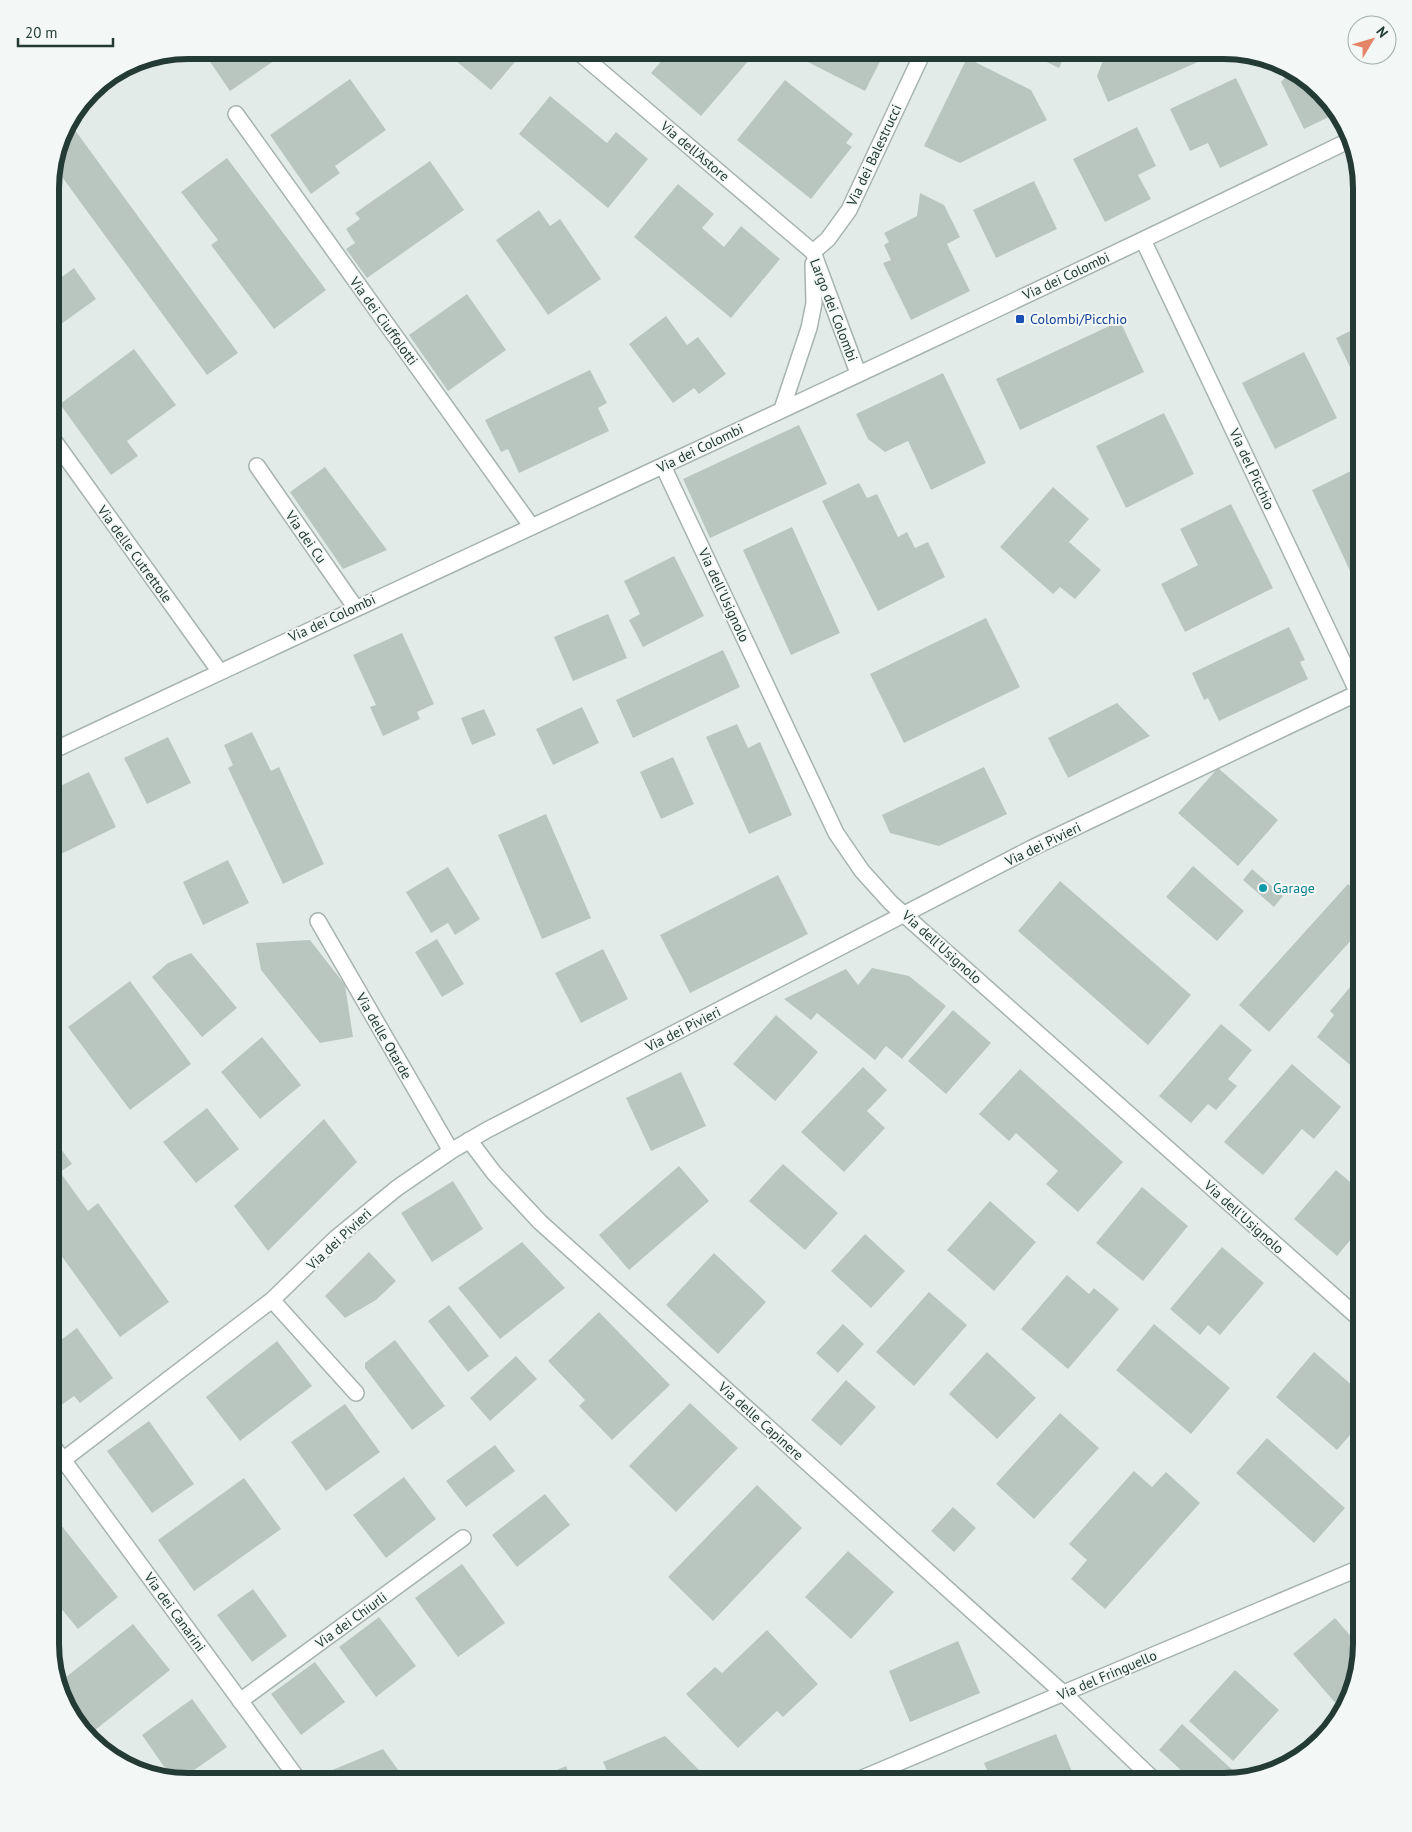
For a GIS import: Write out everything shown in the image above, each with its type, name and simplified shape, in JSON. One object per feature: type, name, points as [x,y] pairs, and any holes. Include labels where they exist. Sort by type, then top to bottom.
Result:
[{"type":"street","name":"Via dell'Astore","points":[[587,59],[813,252]]},
{"type":"street","name":"Via dei Balestrucci","points":[[813,252],[828,239],[849,210],[920,59]]},
{"type":"street","name":"Via dei Ciuffolotti","points":[[236,114],[532,527]]},
{"type":"street","name":"Via dei Colombi","points":[[59,748],[355,607],[663,466],[1143,240],[1344,143]]},
{"type":"street","name":"Via del Picchio","points":[[1143,240],[1353,677]]},
{"type":"street","name":"Largo dei Colombi","points":[[813,252],[858,373]]},
{"type":"street","name":"Largo dei Colombi","points":[[782,409],[809,328],[814,303],[813,252]]},
{"type":"street","name":"Via delle Cutrettole","points":[[59,448],[220,672]]},
{"type":"street","name":"Via dei Cu","points":[[257,466],[355,607]]},
{"type":"street","name":"Via dell'Usignolo","points":[[663,466],[836,833],[862,871],[904,914],[1353,1314]]},
{"type":"street","name":"Via dei Pivieri","points":[[63,1460],[272,1300],[358,1219],[397,1188],[451,1150],[1032,848],[1353,698]]},
{"type":"street","name":"Via delle Otarde","points":[[318,921],[451,1150]]},
{"type":"street","name":"Via delle Capinere","points":[[469,1140],[494,1174],[540,1222],[1063,1694],[1146,1773]]},
{"type":"street","points":[[272,1300],[356,1393]]},
{"type":"street","name":"Via dei Canarini","points":[[59,1454],[293,1773]]},
{"type":"street","name":"Via dei Chiurli","points":[[240,1701],[463,1538]]},
{"type":"street","name":"Via del Fringuello","points":[[874,1773],[1353,1571]]},
{"type":"building","points":[[208,59],[277,59],[230,91]]},
{"type":"building","points":[[454,59],[517,59],[491,90]]},
{"type":"building","points":[[663,59],[749,60],[701,116],[651,73]]},
{"type":"building","points":[[802,59],[881,59],[865,91]]},
{"type":"building","points":[[967,59],[1031,90],[1047,120],[960,163],[924,146]]},
{"type":"building","points":[[1040,59],[1063,59],[1059,68]]},
{"type":"building","points":[[1104,59],[1200,59],[1200,61],[1108,102],[1097,76]]},
{"type":"building","points":[[1287,75],[1289,76],[1315,97],[1331,116],[1304,129],[1281,82]]},
{"type":"building","points":[[1236,78],[1268,145],[1220,168],[1208,143],[1190,151],[1170,109]]},
{"type":"building","points":[[350,79],[386,130],[335,166],[340,173],[311,194],[270,135]]},
{"type":"building","points":[[785,80],[853,134],[846,143],[852,147],[811,199],[737,140]]},
{"type":"building","points":[[550,96],[607,143],[616,132],[648,159],[608,208],[519,134]]},
{"type":"building","points":[[1137,127],[1156,166],[1138,175],[1151,199],[1105,222],[1073,159]]},
{"type":"building","points":[[74,128],[238,353],[207,375],[60,174],[63,155]]},
{"type":"building","points":[[227,158],[326,290],[274,329],[211,245],[218,240],[181,192]]},
{"type":"building","points":[[430,161],[464,210],[367,278],[346,249],[355,243],[346,229],[360,219],[355,213]]},
{"type":"building","points":[[1034,181],[1057,229],[996,258],[973,210]]},
{"type":"building","points":[[678,184],[714,214],[702,228],[724,247],[741,226],[780,259],[731,318],[634,237]]},
{"type":"building","points":[[920,193],[944,205],[960,237],[947,244],[970,291],[911,320],[883,263],[891,260],[884,245],[889,242],[884,233],[917,216]]},
{"type":"building","points":[[539,210],[550,226],[560,219],[601,279],[548,315],[496,240]]},
{"type":"building","points":[[74,268],[96,299],[59,326],[59,279]]},
{"type":"building","points":[[467,294],[506,350],[448,391],[409,335]]},
{"type":"building","points":[[666,316],[687,345],[698,337],[726,374],[699,394],[694,388],[673,403],[629,344]]},
{"type":"building","points":[[1120,321],[1144,372],[1020,430],[996,379]]},
{"type":"building","points":[[1353,330],[1353,373],[1336,338]]},
{"type":"building","points":[[134,349],[176,405],[127,441],[138,456],[111,475],[60,404]]},
{"type":"building","points":[[1304,352],[1337,418],[1275,449],[1242,383]]},
{"type":"building","points":[[590,370],[607,403],[598,408],[609,431],[519,473],[508,449],[501,452],[485,420]]},
{"type":"building","points":[[943,373],[986,463],[931,490],[908,441],[885,452],[868,439],[856,414]]},
{"type":"building","points":[[1164,413],[1194,474],[1126,508],[1096,446]]},
{"type":"building","points":[[799,425],[827,484],[710,538],[683,479]]},
{"type":"building","points":[[325,467],[387,550],[343,569],[290,492]]},
{"type":"building","points":[[1353,470],[1352,575],[1312,490]]},
{"type":"building","points":[[859,483],[867,498],[877,494],[898,537],[907,532],[915,548],[928,542],[945,577],[878,611],[822,501]]},
{"type":"building","points":[[1053,487],[1089,519],[1069,542],[1101,570],[1075,599],[1060,587],[1053,594],[1000,547]]},
{"type":"building","points":[[1231,504],[1273,588],[1185,632],[1161,584],[1198,565],[1180,529]]},
{"type":"building","points":[[792,527],[840,633],[791,655],[743,550]]},
{"type":"building","points":[[674,556],[704,616],[643,647],[629,620],[640,614],[624,581]]},
{"type":"building","points":[[608,614],[627,658],[573,681],[554,637]]},
{"type":"building","points":[[986,618],[1020,687],[904,743],[870,674]]},
{"type":"building","points":[[1289,627],[1305,660],[1300,662],[1308,679],[1219,721],[1208,698],[1204,700],[1192,673]]},
{"type":"building","points":[[402,633],[434,704],[417,712],[420,719],[383,736],[370,707],[376,705],[353,655]]},
{"type":"building","points":[[723,650],[740,687],[633,738],[616,700]]},
{"type":"building","points":[[1117,703],[1150,736],[1068,778],[1048,738]]},
{"type":"building","points":[[582,707],[599,743],[553,765],[536,729]]},
{"type":"building","points":[[484,709],[496,735],[472,745],[461,718]]},
{"type":"building","points":[[737,724],[748,748],[760,742],[792,815],[749,834],[706,737]]},
{"type":"building","points":[[252,732],[271,771],[279,767],[324,864],[283,884],[228,768],[233,765],[224,745]]},
{"type":"building","points":[[168,737],[191,783],[147,804],[124,758]]},
{"type":"building","points":[[673,757],[694,804],[661,819],[640,772]]},
{"type":"building","points":[[984,767],[1007,814],[939,846],[890,833],[882,815]]},
{"type":"building","points":[[1218,768],[1278,820],[1238,866],[1178,813]]},
{"type":"building","points":[[89,772],[116,827],[61,854],[59,850],[59,787]]},
{"type":"building","points":[[546,814],[591,918],[542,939],[498,835]]},
{"type":"building","points":[[228,860],[249,903],[203,925],[183,882]]},
{"type":"building","points":[[1193,866],[1244,911],[1217,941],[1166,897]]},
{"type":"building","points":[[448,867],[480,919],[455,935],[448,923],[431,933],[406,892]]},
{"type":"building","name":"Garage","points":[[1252,869],[1283,896],[1274,907],[1243,880]]},
{"type":"building","points":[[778,875],[808,934],[690,993],[660,935]]},
{"type":"building","points":[[1060,881],[1191,995],[1148,1045],[1018,931]]},
{"type":"building","points":[[1348,884],[1353,888],[1353,938],[1269,1032],[1239,1005]]},
{"type":"building","points":[[437,939],[464,984],[442,997],[415,952]]},
{"type":"building","points":[[310,940],[345,985],[353,1037],[320,1043],[261,970],[256,943]]},
{"type":"building","points":[[603,949],[628,999],[581,1023],[555,973]]},
{"type":"building","points":[[191,953],[237,1008],[202,1037],[152,977],[168,963]]},
{"type":"building","points":[[872,968],[909,976],[946,1006],[902,1059],[886,1046],[875,1060],[817,1013],[811,1020],[784,999],[846,969],[858,985]]},
{"type":"building","points":[[130,981],[191,1064],[130,1110],[68,1027]]},
{"type":"building","points":[[1353,984],[1353,1067],[1317,1037],[1334,1015],[1330,1011]]},
{"type":"building","points":[[953,1010],[991,1043],[946,1094],[908,1061]]},
{"type":"building","points":[[776,1015],[818,1052],[775,1101],[733,1064]]},
{"type":"building","points":[[1221,1024],[1252,1050],[1228,1079],[1237,1086],[1216,1110],[1208,1104],[1191,1123],[1159,1096]]},
{"type":"building","points":[[262,1037],[301,1085],[260,1119],[221,1072]]},
{"type":"building","points":[[1292,1064],[1341,1107],[1314,1139],[1302,1129],[1263,1175],[1224,1142]]},
{"type":"building","points":[[863,1067],[887,1090],[867,1111],[885,1128],[844,1172],[801,1132]]},
{"type":"building","points":[[1020,1069],[1123,1162],[1078,1212],[1046,1184],[1058,1171],[1016,1133],[1009,1141],[979,1114]]},
{"type":"building","points":[[681,1072],[706,1126],[651,1151],[626,1098]]},
{"type":"building","points":[[207,1108],[239,1149],[196,1183],[163,1142]]},
{"type":"building","points":[[324,1119],[357,1162],[268,1251],[234,1206]]},
{"type":"building","points":[[59,1146],[72,1164],[60,1172],[88,1211],[98,1203],[169,1302],[120,1337],[59,1252]]},
{"type":"building","points":[[783,1164],[838,1213],[805,1250],[749,1201]]},
{"type":"building","points":[[679,1166],[709,1201],[629,1270],[599,1235]]},
{"type":"building","points":[[1336,1170],[1353,1184],[1353,1237],[1337,1256],[1294,1219]]},
{"type":"building","points":[[453,1181],[483,1229],[432,1262],[401,1213]]},
{"type":"building","points":[[1142,1187],[1188,1226],[1143,1281],[1096,1243]]},
{"type":"building","points":[[990,1201],[1036,1242],[994,1291],[947,1250]]},
{"type":"building","points":[[865,1234],[905,1271],[871,1308],[831,1271]]},
{"type":"building","points":[[522,1242],[565,1288],[500,1339],[458,1288]]},
{"type":"building","points":[[1222,1247],[1264,1283],[1220,1335],[1208,1325],[1200,1335],[1170,1309]]},
{"type":"building","points":[[369,1252],[396,1281],[376,1300],[345,1318],[325,1296]]},
{"type":"building","points":[[714,1253],[766,1302],[718,1354],[666,1305]]},
{"type":"building","points":[[1067,1275],[1089,1294],[1094,1288],[1119,1309],[1068,1369],[1021,1329]]},
{"type":"building","points":[[929,1292],[967,1325],[914,1386],[876,1352]]},
{"type":"building","points":[[449,1305],[489,1356],[468,1372],[428,1321]]},
{"type":"building","points":[[599,1312],[670,1385],[612,1440],[579,1406],[585,1400],[548,1361]]},
{"type":"building","points":[[843,1324],[864,1344],[838,1373],[816,1353]]},
{"type":"building","points":[[1154,1324],[1230,1388],[1191,1434],[1116,1370]]},
{"type":"building","points":[[77,1328],[113,1378],[80,1403],[74,1396],[60,1406],[59,1341]]},
{"type":"building","points":[[395,1340],[445,1406],[412,1430],[365,1368],[365,1363]]},
{"type":"building","points":[[277,1341],[312,1386],[240,1441],[206,1397]]},
{"type":"building","points":[[987,1352],[1036,1398],[997,1439],[949,1394]]},
{"type":"building","points":[[1314,1352],[1353,1386],[1353,1431],[1337,1450],[1276,1397]]},
{"type":"building","points":[[516,1356],[537,1379],[490,1421],[470,1398]]},
{"type":"building","points":[[846,1380],[876,1407],[841,1446],[811,1420]]},
{"type":"building","points":[[690,1403],[738,1448],[676,1512],[629,1466]]},
{"type":"building","points":[[345,1404],[380,1452],[326,1491],[291,1442]]},
{"type":"building","points":[[1060,1413],[1099,1448],[1034,1519],[996,1484]]},
{"type":"building","points":[[149,1421],[194,1484],[152,1513],[107,1451]]},
{"type":"building","points":[[1267,1438],[1345,1508],[1314,1543],[1236,1473]]},
{"type":"building","points":[[495,1445],[515,1471],[466,1507],[446,1481]]},
{"type":"building","points":[[1134,1471],[1152,1487],[1166,1472],[1200,1503],[1105,1609],[1071,1579],[1087,1560],[1069,1544]]},
{"type":"building","points":[[404,1477],[436,1519],[386,1558],[353,1515]]},
{"type":"building","points":[[244,1478],[281,1529],[194,1591],[158,1540]]},
{"type":"building","points":[[757,1485],[802,1528],[713,1621],[668,1577]]},
{"type":"building","points":[[545,1494],[570,1525],[517,1567],[492,1535]]},
{"type":"building","points":[[953,1507],[976,1528],[954,1552],[931,1531]]},
{"type":"building","points":[[59,1522],[118,1597],[78,1629],[59,1606]]},
{"type":"building","points":[[848,1551],[894,1592],[851,1639],[805,1597]]},
{"type":"building","points":[[462,1564],[505,1623],[458,1657],[415,1598]]},
{"type":"building","points":[[253,1589],[287,1636],[252,1662],[217,1615]]},
{"type":"building","points":[[379,1617],[416,1666],[376,1697],[339,1647]]},
{"type":"building","points":[[1335,1618],[1353,1639],[1349,1677],[1338,1706],[1293,1654]]},
{"type":"building","points":[[133,1624],[170,1670],[93,1731],[76,1709],[64,1679]]},
{"type":"building","points":[[767,1630],[818,1684],[783,1717],[777,1711],[738,1748],[686,1694],[715,1667],[722,1673]]},
{"type":"building","points":[[958,1641],[980,1693],[910,1722],[889,1671]]},
{"type":"building","points":[[315,1662],[345,1702],[301,1735],[271,1694]]},
{"type":"building","points":[[1235,1670],[1279,1710],[1233,1761],[1189,1721]]},
{"type":"building","points":[[192,1699],[227,1747],[190,1773],[171,1772],[167,1771],[142,1735]]},
{"type":"building","points":[[1182,1724],[1235,1772],[1184,1773],[1159,1750]]},
{"type":"building","points":[[1056,1734],[1073,1773],[988,1773],[984,1763]]},
{"type":"building","points":[[665,1736],[702,1773],[608,1773],[603,1762]]},
{"type":"building","points":[[383,1749],[400,1773],[331,1773],[330,1771]]},
{"type":"building","points":[[566,1766],[569,1773],[550,1773]]},
{"type":"place","name":"Colombi/Picchio","points":[[1020,319]]},
{"type":"place","name":"Garage","points":[[1263,888]]}]
